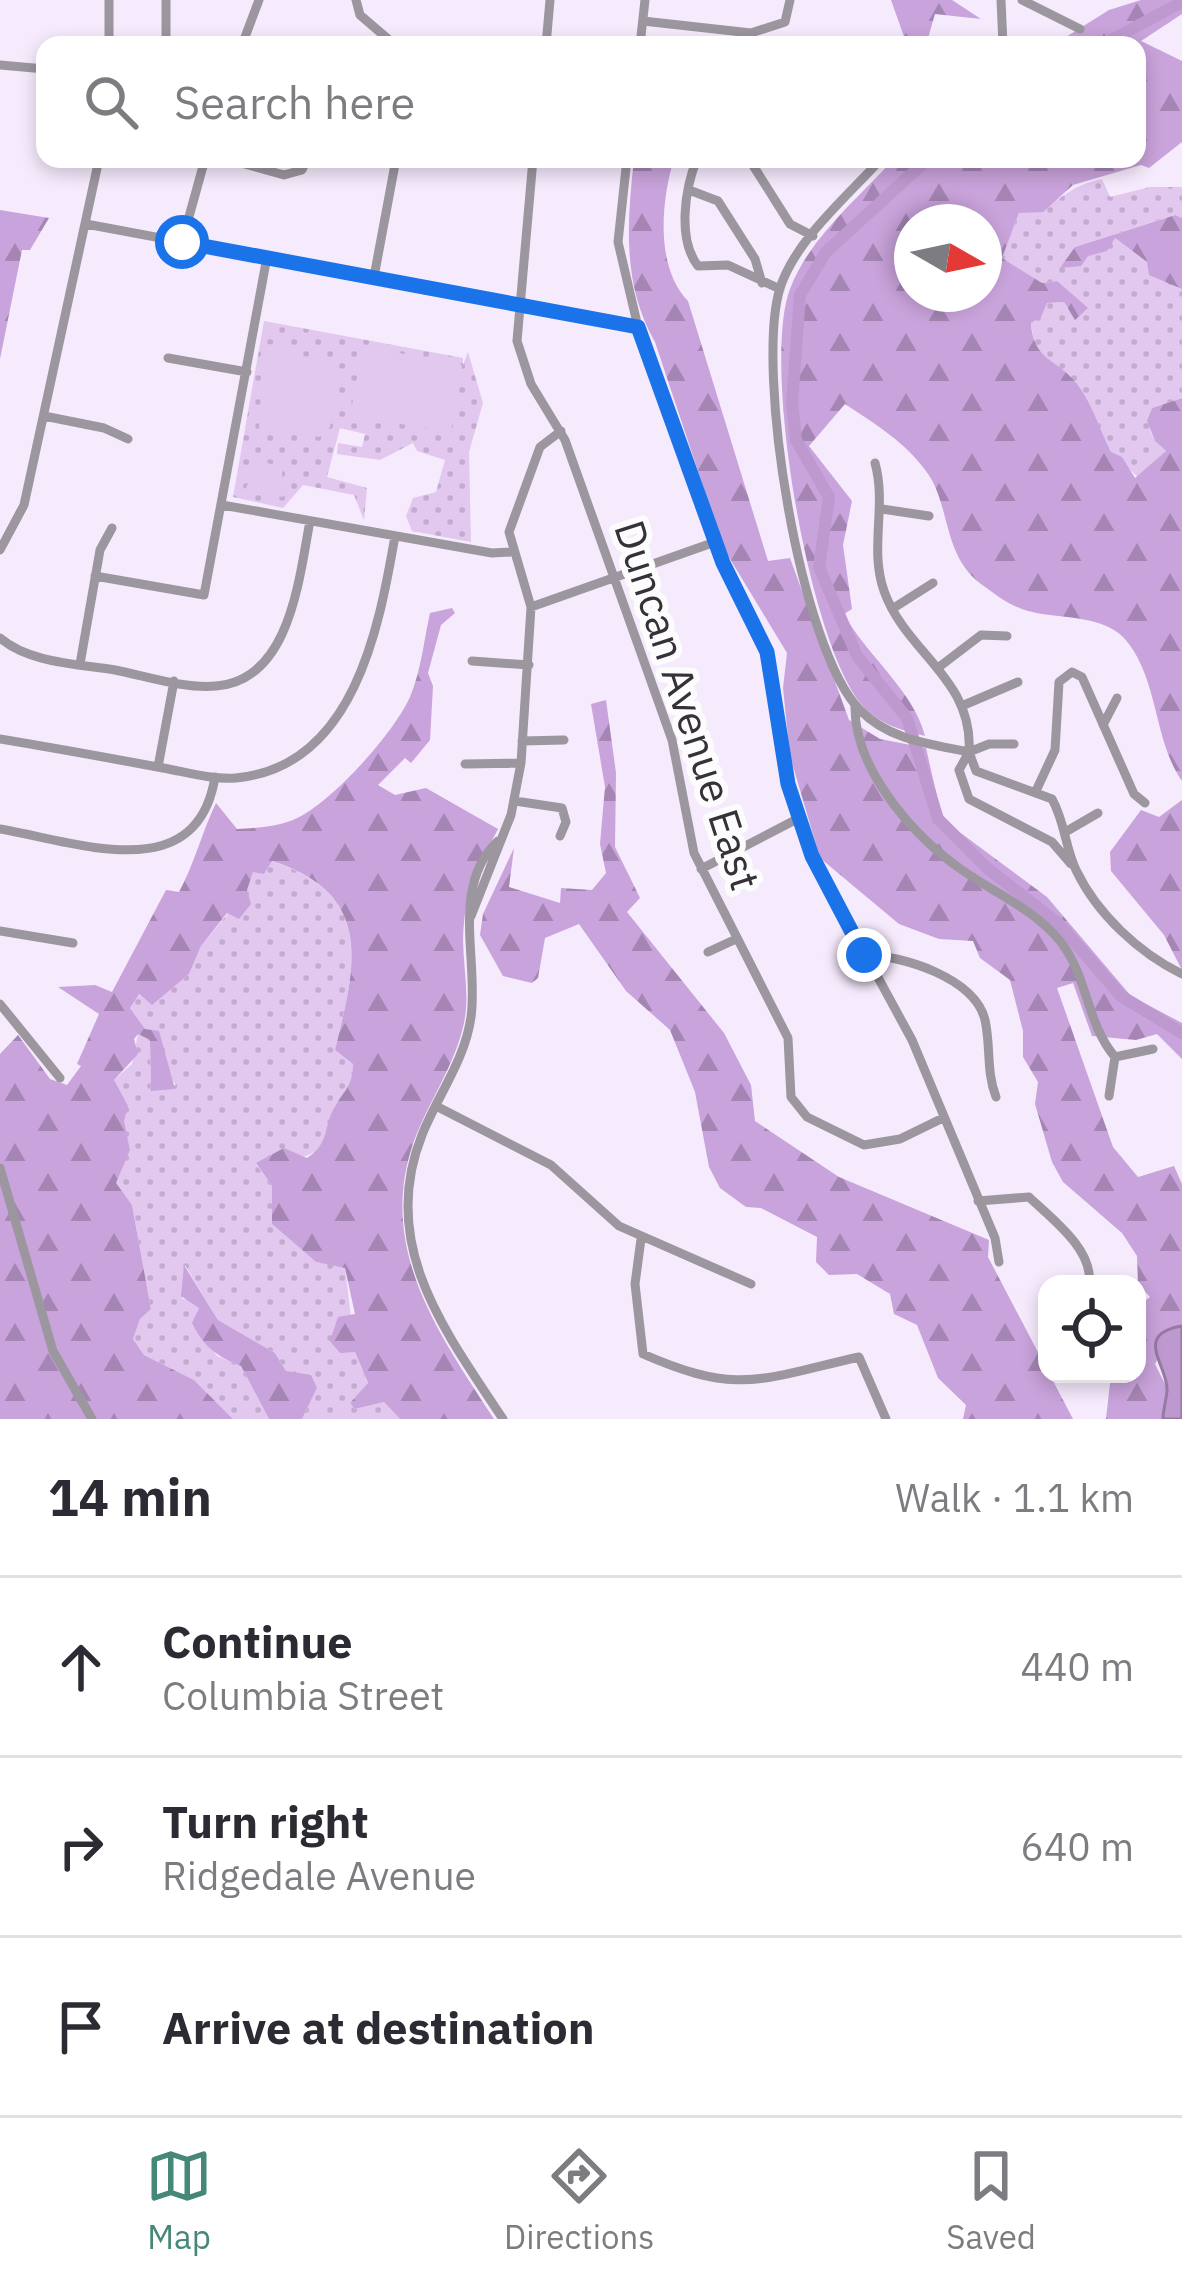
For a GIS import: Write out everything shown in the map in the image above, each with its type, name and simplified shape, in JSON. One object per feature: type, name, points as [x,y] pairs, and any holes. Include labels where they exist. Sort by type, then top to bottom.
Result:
[{"type":"street","points":[[109,0],[110,36]]},
{"type":"street","points":[[166,0],[166,36]]},
{"type":"street","points":[[245,36],[259,0]]},
{"type":"street","points":[[356,0],[360,15],[384,36]]},
{"type":"street","points":[[547,36],[550,0]]},
{"type":"street","points":[[641,36],[645,0]]},
{"type":"street","points":[[643,21],[752,33],[785,22],[790,0]]},
{"type":"street","points":[[1001,0],[1003,36]]},
{"type":"street","points":[[1022,0],[1080,29]]},
{"type":"street","points":[[0,65],[36,68]]},
{"type":"street","points":[[0,550],[20,520],[97,168]]},
{"type":"street","points":[[182,242],[203,168]]},
{"type":"street","points":[[259,168],[284,175],[303,168]]},
{"type":"street","points":[[374,277],[394,168]]},
{"type":"street","name":"Duncan Avenue East","points":[[532,168],[514,330],[531,384],[561,430],[672,740],[685,827],[701,869],[788,1038],[788,1086],[802,1112],[847,1141],[864,1145],[900,1139],[943,1118]]},
{"type":"street","points":[[626,168],[618,242],[638,327],[715,542],[767,652],[788,784],[799,818],[812,856],[912,1040],[1000,1262]]},
{"type":"street","points":[[695,168],[687,244],[698,266],[728,265],[780,289]]},
{"type":"street","points":[[755,168],[790,224],[813,236]]},
{"type":"street","points":[[872,168],[813,236],[780,289],[770,366],[790,520],[838,676],[855,706],[872,722],[906,739],[969,752],[988,744],[1014,744]]},
{"type":"street","points":[[689,190],[718,200],[755,259],[761,283]]},
{"type":"street","points":[[86,224],[638,327]]},
{"type":"street","points":[[95,576],[204,596],[267,257]]},
{"type":"street","points":[[168,358],[247,372]]},
{"type":"street","points":[[44,416],[104,428],[128,439]]},
{"type":"street","points":[[503,1419],[427,1301],[412,1255],[411,1171],[469,1025],[471,916],[515,801],[531,607],[511,551],[512,518],[540,447],[561,430]]},
{"type":"street","points":[[875,463],[882,509],[878,567],[892,609],[964,706],[976,771],[1052,799],[1067,831],[1076,871]]},
{"type":"street","points":[[222,505],[492,554],[511,551]]},
{"type":"street","points":[[882,509],[929,516]]},
{"type":"street","points":[[0,638],[28,654],[174,681],[215,686],[247,676],[283,633],[294,604],[310,520]]},
{"type":"street","points":[[80,664],[95,576],[112,528]]},
{"type":"street","points":[[0,739],[215,777],[247,776],[291,759],[350,696],[375,642],[395,536]]},
{"type":"street","points":[[531,607],[715,542]]},
{"type":"street","points":[[892,609],[933,583]]},
{"type":"street","points":[[939,667],[981,635],[1007,636]]},
{"type":"street","points":[[472,661],[529,665]]},
{"type":"street","points":[[1036,793],[1054,750],[1062,676],[1072,672],[1082,677],[1134,794],[1145,803]]},
{"type":"street","points":[[158,767],[174,681]]},
{"type":"street","points":[[964,706],[1018,682]]},
{"type":"street","points":[[1102,725],[1117,698]]},
{"type":"street","points":[[855,706],[856,737],[867,763],[904,811],[942,854],[1031,913],[1069,953],[1099,1038],[1115,1058],[1109,1096]]},
{"type":"street","points":[[522,741],[563,740]]},
{"type":"street","points":[[969,752],[959,770],[969,800],[1052,842],[1128,939],[1153,960],[1182,974]]},
{"type":"street","points":[[465,764],[520,763]]},
{"type":"street","points":[[0,829],[147,851],[173,842],[205,815],[215,777]]},
{"type":"street","points":[[515,801],[562,808],[566,822],[560,836]]},
{"type":"street","points":[[1067,831],[1098,813]]},
{"type":"street","points":[[701,869],[799,818]]},
{"type":"street","points":[[0,932],[74,943]]},
{"type":"street","points":[[708,952],[734,940]]},
{"type":"street","points":[[864,955],[890,956],[970,994],[983,1014],[988,1076],[995,1096]]},
{"type":"street","points":[[0,1004],[60,1078]]},
{"type":"street","points":[[1115,1058],[1153,1048]]},
{"type":"street","points":[[436,1106],[551,1165],[601,1212],[641,1239],[751,1284]]},
{"type":"street","points":[[0,1168],[53,1351],[92,1419]]},
{"type":"street","points":[[978,1201],[1029,1197],[1079,1249],[1090,1275]]},
{"type":"street","points":[[641,1239],[635,1284],[643,1354],[694,1376],[736,1383],[859,1357],[886,1419]]},
{"type":"shaded area","points":[[1102,179],[1110,197],[1150,187],[1182,187],[1182,218],[1174,215],[1075,247],[1087,255],[1115,238],[1182,289],[1182,398],[1152,408],[1151,432],[1166,451],[1139,478],[1111,452],[1076,383],[1035,348],[1031,323],[1046,303],[1064,302],[1069,312],[1057,281],[1042,283],[1002,258],[1019,213],[1042,208]]},
{"type":"shaded area","points":[[264,321],[463,358],[463,365],[468,352],[483,403],[469,452],[471,542],[412,531],[406,516],[413,498],[436,492],[445,460],[417,451],[413,443],[380,460],[337,454],[338,443],[362,447],[365,434],[340,428],[327,477],[367,488],[364,520],[354,495],[303,485],[283,508],[233,497]]},
{"type":"shaded area","points":[[270,344],[342,369],[330,427],[319,437],[259,429],[263,348]]},
{"type":"shaded area","points":[[363,346],[462,365],[451,433],[350,415]]},
{"type":"shaded area","points":[[257,461],[282,466],[283,497],[245,490]]},
{"type":"shaded area","points":[[271,861],[328,892],[342,913],[350,936],[351,961],[335,1050],[353,1064],[322,1145],[297,1158],[256,1164],[272,1186],[272,1224],[316,1262],[345,1267],[355,1352],[368,1384],[350,1403],[355,1409],[384,1402],[400,1419],[302,1419],[317,1388],[286,1371],[275,1353],[218,1320],[185,1265],[182,1299],[194,1300],[199,1308],[193,1323],[217,1356],[241,1366],[269,1419],[233,1419],[194,1380],[144,1355],[133,1339],[140,1319],[151,1309],[132,1205],[115,1183],[130,1150],[114,1080],[132,1064],[138,1034],[150,1040],[151,1091],[176,1085],[167,1072],[159,1032],[145,1029],[130,1008],[138,994],[152,1004],[189,974],[201,946],[247,890],[253,871],[264,874]]},
{"type":"shaded area","points":[[1182,1326],[1182,1419],[1163,1419],[1167,1389],[1156,1343],[1167,1330]]},
{"type":"green space","points":[[891,0],[952,0],[981,19],[935,14],[929,36],[904,36]]},
{"type":"green space","points":[[1141,0],[1182,0],[1182,14],[1146,36],[1067,36],[1109,10]]},
{"type":"green space","points":[[1146,43],[1182,61],[1182,142],[1146,167]]},
{"type":"green space","points":[[633,168],[672,168],[664,213],[670,270],[688,301],[768,561],[790,558],[849,720],[880,739],[926,748],[941,814],[954,828],[1047,897],[1131,996],[1182,1023],[1182,1059],[1157,1034],[1136,1040],[1092,1036],[1073,983],[1057,988],[1113,1147],[1138,1177],[1174,1166],[1182,1184],[1182,1326],[1175,1328],[1155,1364],[1167,1388],[1163,1419],[1106,1419],[1110,1383],[1146,1383],[1146,1300],[1150,1297],[1146,1275],[1138,1275],[1137,1256],[1122,1233],[1063,1182],[1052,1162],[1035,1104],[1038,1082],[1023,1057],[1023,1031],[1010,980],[980,958],[973,941],[939,939],[899,924],[820,858],[790,756],[783,688],[787,653],[724,549],[637,298],[630,253]]},
{"type":"green space","points":[[885,168],[1131,168],[1073,185],[1043,212],[1019,213],[1002,258],[1042,283],[1057,281],[1088,308],[1075,320],[1064,302],[1047,303],[1041,317],[1031,323],[1033,336],[1041,352],[1077,384],[1111,452],[1122,457],[1135,478],[1166,451],[1155,441],[1147,421],[1152,408],[1182,398],[1182,781],[1166,747],[1144,671],[1124,638],[1091,621],[1021,609],[981,584],[960,559],[935,486],[920,463],[845,404],[809,446],[852,501],[843,545],[852,609],[844,614],[911,704],[925,736],[890,725],[862,705],[842,672],[824,625],[808,566],[786,438],[783,326],[790,289],[821,237]]},
{"type":"green space","points":[[0,210],[49,218],[30,250],[22,250],[0,359]]},
{"type":"green space","points":[[1175,215],[1182,218],[1182,289],[1149,275],[1147,262],[1115,238],[1107,251],[1088,256],[1081,266],[1060,268],[1075,247]]},
{"type":"green space","points":[[452,608],[455,613],[441,625],[428,673],[433,686],[430,740],[411,763],[405,758],[378,785],[395,795],[426,788],[498,829],[476,874],[466,910],[464,1023],[414,1141],[404,1180],[403,1218],[408,1254],[434,1322],[494,1419],[400,1419],[384,1402],[355,1409],[350,1403],[368,1383],[355,1352],[340,1353],[330,1341],[338,1317],[355,1314],[345,1268],[316,1262],[272,1224],[272,1186],[256,1163],[284,1148],[307,1158],[314,1152],[349,1083],[353,1064],[335,1050],[351,962],[343,913],[328,892],[305,875],[272,861],[264,874],[253,872],[247,890],[251,904],[239,919],[227,913],[201,946],[189,974],[152,1005],[139,994],[130,1008],[145,1029],[159,1031],[175,1089],[151,1091],[150,1040],[138,1034],[134,1039],[138,1054],[114,1080],[128,1106],[124,1121],[130,1150],[116,1183],[132,1205],[151,1309],[140,1319],[133,1339],[144,1355],[194,1380],[233,1419],[0,1419],[0,1054],[18,1035],[50,1079],[67,1085],[81,1066],[77,1064],[99,1014],[58,987],[95,985],[112,992],[166,890],[179,892],[216,803],[237,829],[265,827],[308,812],[342,784],[390,729],[410,697],[430,613]]},
{"type":"green space","points":[[606,700],[616,773],[615,847],[640,898],[627,912],[724,1033],[751,1085],[755,1121],[839,1177],[989,1240],[988,1257],[1038,1352],[1038,1383],[1054,1383],[1073,1419],[963,1419],[966,1405],[938,1378],[917,1325],[894,1314],[890,1294],[857,1274],[829,1275],[816,1262],[817,1237],[761,1208],[746,1207],[720,1188],[709,1167],[695,1092],[670,1030],[626,991],[579,924],[545,938],[538,978],[532,983],[503,976],[480,935],[483,914],[514,848],[509,887],[560,903],[561,888],[592,890],[606,873],[600,844],[605,787],[591,704]]},
{"type":"green space","points":[[1182,800],[1182,970],[1164,935],[1111,871],[1110,852],[1141,810],[1159,817]]},
{"type":"green space","points":[[184,1265],[218,1320],[275,1353],[286,1371],[311,1375],[317,1388],[302,1419],[269,1419],[241,1366],[206,1345],[192,1323],[199,1308],[181,1296]]},
{"type":"waterway","points":[[1119,36],[1182,2]]},
{"type":"waterway","points":[[918,168],[826,252],[800,295],[792,403],[796,440],[829,497],[819,567],[857,656],[907,718],[938,819],[987,868],[1059,924],[1121,996],[1182,1033]]},
{"type":"route","points":[[182,242],[638,327],[723,563],[767,652],[788,784],[812,856],[864,955]]}]
